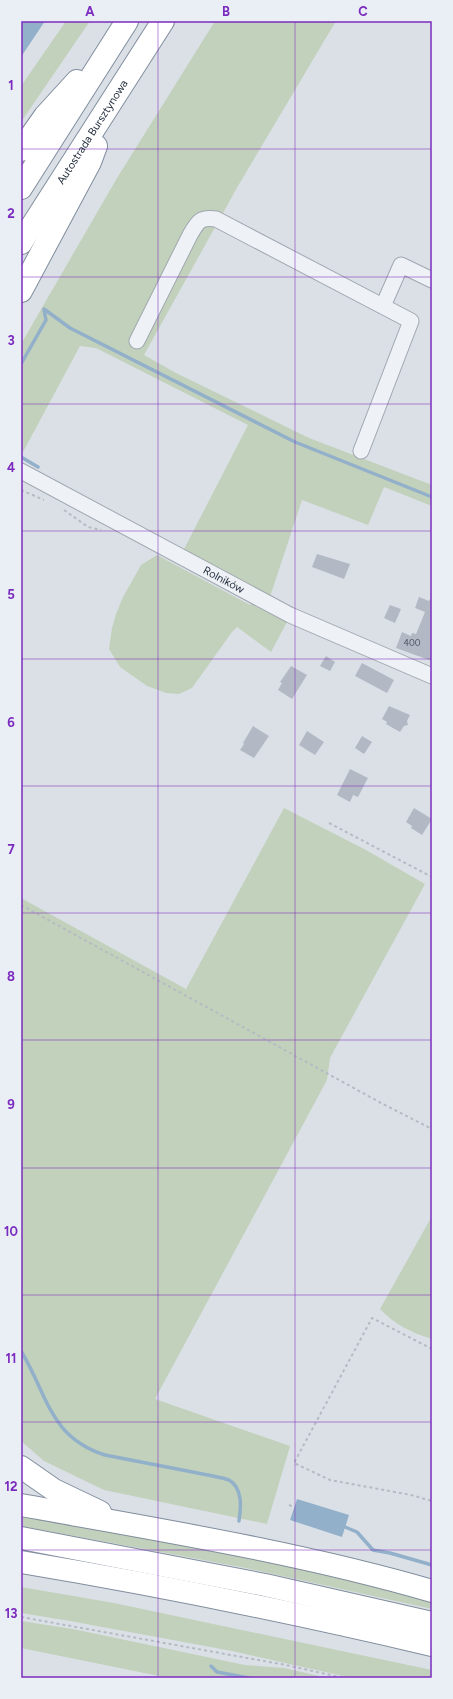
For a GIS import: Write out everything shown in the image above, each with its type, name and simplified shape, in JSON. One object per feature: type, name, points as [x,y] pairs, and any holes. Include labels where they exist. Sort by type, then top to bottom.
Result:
[{"type":"highway","name":"Autostrada Bursztynowa","points":[[21,243],[163,21]]},
{"type":"highway","points":[[21,150],[45,116],[123,28]]},
{"type":"highway","points":[[21,188],[123,28]]},
{"type":"highway","points":[[21,291],[90,162],[119,92]]},
{"type":"highway","points":[[21,1467],[54,1490],[130,1525]]},
{"type":"highway","points":[[21,1505],[291,1555],[432,1592]]},
{"type":"highway","points":[[21,1538],[265,1585],[432,1623]]},
{"type":"highway","points":[[21,1562],[92,1574],[289,1613],[432,1646]]},
{"type":"highway","points":[[21,1566],[92,1574]]},
{"type":"street","points":[[137,340],[190,234],[199,221],[206,218],[216,219],[411,321],[361,451]]},
{"type":"street","points":[[383,306],[400,265],[432,280]]},
{"type":"street","name":"Rolników","points":[[21,472],[290,615],[432,676]]},
{"type":"path","points":[[329,824],[432,877]]},
{"type":"path","points":[[21,904],[381,1103],[432,1129]]},
{"type":"path","points":[[432,1349],[372,1318],[294,1464],[330,1480],[411,1495],[432,1501]]},
{"type":"path","points":[[288,1505],[294,1507]]},
{"type":"path","points":[[21,1617],[286,1665],[344,1678]]},
{"type":"green space","points":[[66,21],[90,21],[21,122],[21,86]]},
{"type":"green space","points":[[215,21],[336,21],[238,186],[144,355],[176,373],[309,438],[432,485],[432,506],[384,487],[368,525],[302,500],[266,609],[287,622],[271,652],[237,627],[192,688],[179,694],[166,693],[147,686],[120,667],[109,649],[112,628],[123,597],[141,565],[157,555],[250,605],[257,593],[183,551],[248,425],[96,348],[80,346],[23,452],[21,451],[21,344],[117,178]]},
{"type":"green space","points":[[284,808],[366,850],[425,884],[330,1058],[327,1080],[155,1399],[290,1446],[267,1524],[104,1490],[44,1461],[21,1441],[21,898],[186,989]]},
{"type":"green space","points":[[432,1216],[432,1339],[417,1334],[404,1327],[391,1319],[380,1309]]},
{"type":"green space","points":[[21,1512],[323,1572],[432,1600],[432,1609],[246,1568],[21,1526]]},
{"type":"green space","points":[[21,1587],[114,1603],[432,1670],[432,1678],[352,1678],[232,1651],[21,1613]]},
{"type":"green space","points":[[21,1621],[73,1629],[245,1665],[284,1668],[328,1678],[169,1678],[21,1648]]},
{"type":"water","points":[[21,21],[45,21],[21,57]]},
{"type":"water","points":[[297,1499],[349,1515],[342,1537],[290,1520]]},
{"type":"building","points":[[317,554],[350,564],[344,579],[312,567]]},
{"type":"building","points":[[432,596],[432,661],[396,648],[402,632],[411,636],[412,633],[416,634],[425,612],[415,608],[419,597],[429,601]]},
{"type":"building","points":[[390,605],[401,609],[395,623],[384,618]]},
{"type":"building","points":[[326,656],[335,662],[330,671],[320,666]]},
{"type":"building","points":[[362,663],[394,680],[387,693],[355,676]]},
{"type":"building","points":[[291,666],[307,675],[292,699],[278,690],[282,683],[280,682]]},
{"type":"building","points":[[389,706],[410,715],[407,721],[408,725],[404,726],[400,732],[386,724],[387,722],[382,719]]},
{"type":"building","points":[[253,726],[269,736],[254,758],[240,750]]},
{"type":"building","points":[[307,731],[324,742],[315,755],[299,745]]},
{"type":"building","points":[[362,736],[372,742],[364,754],[355,748]]},
{"type":"building","points":[[350,769],[368,778],[358,797],[353,795],[350,802],[337,795]]},
{"type":"building","points":[[414,808],[432,819],[422,835],[411,828],[412,826],[406,822]]},
{"type":"waterway","points":[[44,309],[70,328],[295,442],[432,497]]},
{"type":"waterway","points":[[21,364],[46,320],[44,310]]},
{"type":"waterway","points":[[21,457],[38,467]]},
{"type":"waterway","points":[[21,1351],[52,1413],[61,1426],[72,1437],[86,1447],[105,1455],[229,1480],[234,1484],[239,1493],[239,1521]]},
{"type":"waterway","points":[[345,1527],[357,1532],[373,1550],[390,1553],[432,1565]]},
{"type":"waterway","points":[[211,1666],[217,1672],[249,1678]]}]
